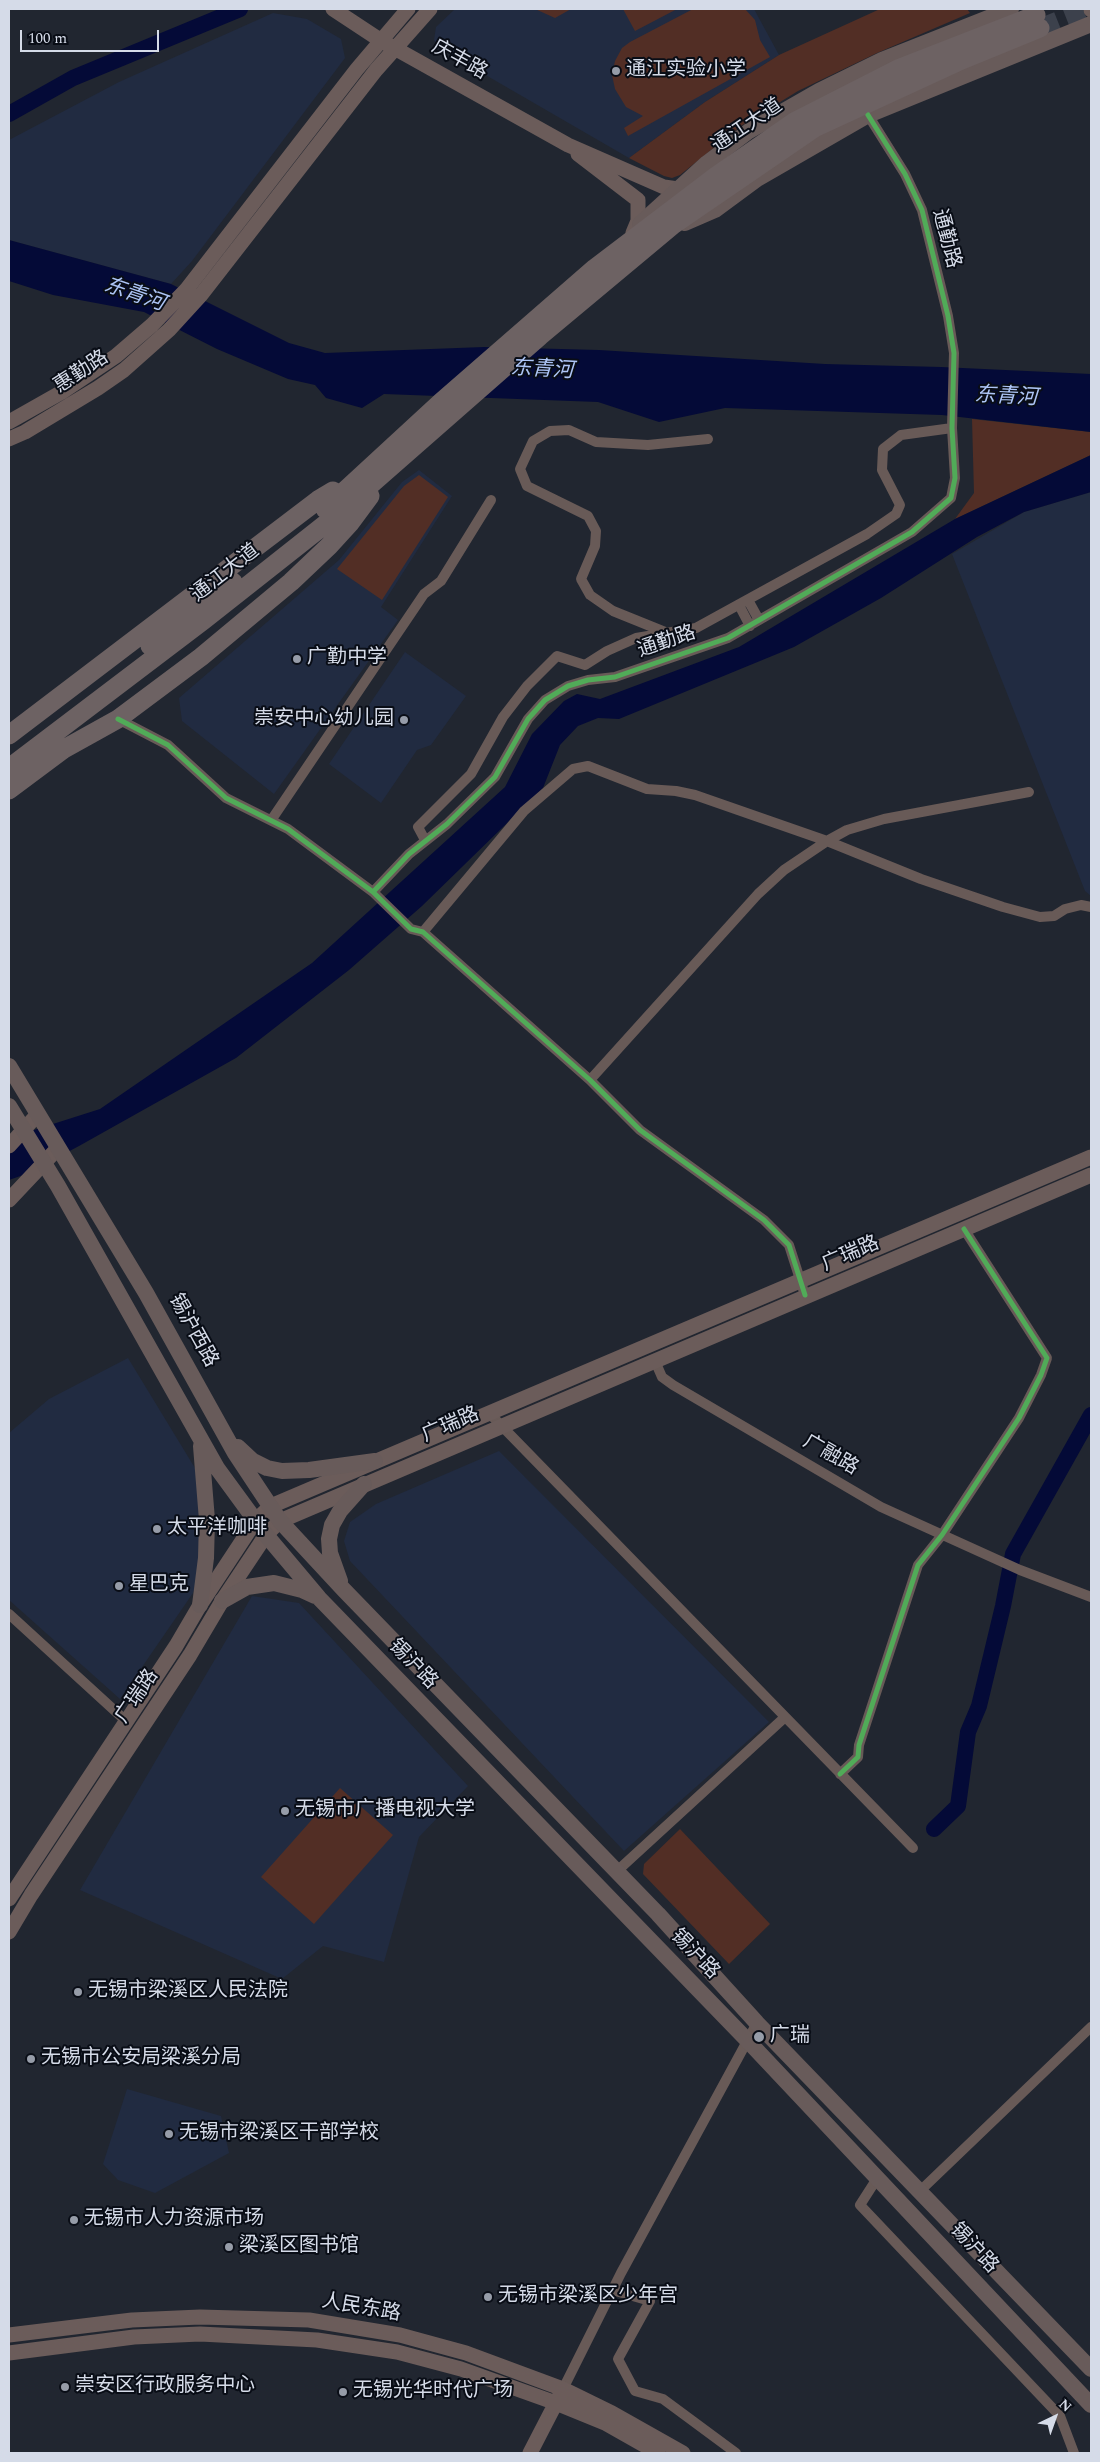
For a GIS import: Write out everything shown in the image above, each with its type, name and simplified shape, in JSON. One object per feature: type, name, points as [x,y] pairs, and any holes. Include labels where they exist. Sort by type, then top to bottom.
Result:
[{"type":"highway","name":"通江大道","points":[[9,751],[310,521],[520,332],[632,236],[708,182],[794,122],[845,94],[900,68],[1038,21],[816,127],[673,225],[540,336],[328,522],[204,620],[9,768]]},
{"type":"highway","points":[[9,790],[64,749],[118,719],[201,657],[291,582],[350,523],[387,472]]},
{"type":"highway","points":[[9,735],[318,500],[362,474]]},
{"type":"main road","name":"庆丰路","points":[[333,9],[380,40],[568,145]]},
{"type":"main road","name":"惠勤路","points":[[9,422],[62,392],[116,356],[152,325],[186,290],[380,40],[408,9]]},
{"type":"main road","name":"惠勤路","points":[[9,439],[25,432],[98,388],[124,370],[169,330],[201,295],[395,48],[430,9]]},
{"type":"main road","points":[[632,236],[678,190],[749,131],[819,91],[882,60],[1011,9]]},
{"type":"main road","points":[[673,225],[687,223],[715,210],[757,179],[868,115],[1091,24]]},
{"type":"main road","points":[[568,145],[650,181],[678,190],[708,182]]},
{"type":"main road","points":[[568,145],[638,200],[640,210],[632,236]]},
{"type":"main road","points":[[9,1066],[35,1111],[20,1126],[9,1146]]},
{"type":"main road","points":[[9,1106],[20,1126]]},
{"type":"main road","name":"锡沪西路","points":[[35,1111],[146,1293],[224,1434],[271,1506]]},
{"type":"main road","name":"锡沪路","points":[[20,1126],[58,1186],[217,1468],[266,1535],[319,1598],[748,2041],[1091,2405]]},
{"type":"main road","points":[[9,1200],[58,1148]]},
{"type":"main road","name":"广瑞路","points":[[9,1899],[176,1646],[200,1605],[256,1520],[271,1506],[1091,1157]]},
{"type":"main road","name":"广瑞路","points":[[9,1932],[31,1895],[190,1655],[266,1535],[280,1521],[1091,1175]]},
{"type":"main road","points":[[224,1434],[253,1461],[267,1468],[282,1471],[310,1470],[375,1461]]},
{"type":"main road","points":[[199,1437],[206,1489],[207,1520],[206,1558],[200,1605]]},
{"type":"main road","points":[[344,1590],[332,1560],[329,1539],[332,1525],[340,1511],[364,1484]]},
{"type":"main road","name":"锡沪路","points":[[271,1506],[280,1521],[344,1590],[616,1872],[757,2023],[1091,2369]]},
{"type":"main road","points":[[222,1602],[247,1587],[274,1583],[302,1590],[319,1598]]},
{"type":"main road","name":"人民东路","points":[[9,2335],[132,2320],[200,2317],[309,2320],[400,2335],[447,2348],[563,2389],[612,2412],[683,2453]]},
{"type":"main road","name":"人民东路","points":[[9,2353],[134,2337],[200,2334],[317,2340],[396,2352],[461,2369],[556,2403],[605,2423],[658,2453]]},
{"type":"main road","points":[[530,2453],[563,2389]]},
{"type":"street","name":"通勤路","points":[[373,892],[425,840],[446,824],[495,777],[528,718],[545,700],[568,686],[588,680],[615,677],[728,638],[912,532],[936,514],[951,498],[954,478],[952,428],[954,353],[939,272],[922,210],[905,174],[868,115]]},
{"type":"street","points":[[425,840],[418,827],[470,774],[504,717],[527,686],[557,656],[586,665],[636,638],[696,628],[868,534],[896,514],[900,506],[882,470],[883,449],[901,435],[952,428]]},
{"type":"street","points":[[666,632],[613,611],[590,595],[581,579],[595,546],[596,531],[588,516],[527,486],[520,469],[533,441],[550,430],[569,430],[596,442],[648,445],[708,438]]},
{"type":"street","points":[[272,819],[424,594],[441,581],[490,500]]},
{"type":"street","points":[[743,603],[759,620]]},
{"type":"street","points":[[743,603],[750,626]]},
{"type":"street","points":[[118,719],[168,745],[226,798],[288,828],[373,892],[411,929],[423,932],[590,1080],[640,1130],[764,1220],[789,1245],[806,1296]]},
{"type":"street","points":[[423,932],[524,812],[574,769],[588,766],[647,789],[676,791],[694,795],[827,841],[921,879],[1003,907],[1040,917],[1054,916],[1081,905],[1091,907]]},
{"type":"street","points":[[590,1080],[758,894],[784,870],[827,841],[847,830],[884,819],[1029,792]]},
{"type":"street","points":[[840,1774],[858,1756],[859,1745],[918,1565],[942,1535],[1019,1418],[1047,1358],[964,1229]]},
{"type":"street","name":"广融路","points":[[654,1361],[662,1376],[673,1385],[881,1507],[1020,1570],[1091,1597]]},
{"type":"street","points":[[490,1414],[784,1718],[913,1848]]},
{"type":"street","points":[[9,1614],[126,1722]]},
{"type":"street","points":[[616,1872],[784,1718]]},
{"type":"street","points":[[563,2389],[612,2290],[757,2023]]},
{"type":"street","points":[[920,2191],[1091,2027]]},
{"type":"street","points":[[878,2177],[860,2205],[1060,2416],[1074,2453]]},
{"type":"street","points":[[612,2290],[650,2301],[618,2359],[635,2391],[662,2399],[736,2453]]},
{"type":"shaded area","name":"通江实验小学","points":[[455,9],[754,9],[779,55],[705,102],[629,158],[439,48],[434,40],[436,27]]},
{"type":"shaded area","points":[[535,9],[571,9],[555,18]]},
{"type":"shaded area","points":[[623,9],[677,9],[635,31]]},
{"type":"shaded area","points":[[693,9],[745,9],[755,20],[760,40],[770,57],[628,136],[624,128],[643,116],[626,107],[615,89],[612,75],[615,61],[622,48],[630,42]]},
{"type":"shaded area","points":[[880,9],[967,9],[970,13],[877,53],[798,91],[741,126],[680,175],[672,178],[664,176],[629,158],[705,102],[779,55]]},
{"type":"shaded area","points":[[273,13],[307,19],[341,39],[345,58],[192,261],[171,284],[9,240],[9,140],[119,82]]},
{"type":"shaded area","points":[[972,419],[1091,432],[1091,455],[955,519],[974,493]]},
{"type":"shaded area","name":"广勤中学","points":[[419,470],[452,496],[381,607],[398,620],[274,794],[182,721],[179,698],[339,560],[402,482]]},
{"type":"shaded area","points":[[419,475],[448,497],[382,600],[337,569],[404,486]]},
{"type":"shaded area","points":[[1091,492],[1091,896],[1085,891],[952,554],[1024,512]]},
{"type":"shaded area","name":"崇安中心幼儿园","points":[[405,652],[466,696],[431,745],[417,750],[381,803],[329,764]]},
{"type":"shaded area","points":[[128,1358],[198,1473],[201,1566],[193,1593],[120,1699],[9,1600],[9,1433],[49,1399]]},
{"type":"shaded area","points":[[499,1451],[769,1722],[624,1851],[350,1561],[344,1541],[350,1522],[376,1504]]},
{"type":"shaded area","name":"无锡市广播电视大学","points":[[252,1596],[299,1603],[468,1786],[419,1837],[384,1962],[323,1946],[282,1979],[80,1890]]},
{"type":"shaded area","points":[[340,1788],[393,1835],[314,1924],[261,1877]]},
{"type":"shaded area","points":[[680,1829],[770,1924],[729,1964],[643,1874],[644,1864]]},
{"type":"shaded area","name":"无锡市梁溪区干部学校","points":[[127,2089],[221,2116],[229,2153],[155,2193],[118,2180],[103,2164]]},
{"type":"water","name":"东青河","points":[[9,240],[171,284],[289,343],[325,353],[484,347],[599,350],[825,364],[1091,374],[1091,432],[942,415],[725,408],[659,422],[598,402],[384,394],[362,408],[326,398],[315,385],[288,379],[217,349],[144,312],[53,295],[9,281]]},
{"type":"water","points":[[1091,455],[1091,492],[1024,512],[977,537],[881,598],[794,647],[619,719],[598,718],[578,726],[560,745],[543,788],[422,906],[349,970],[236,1058],[79,1146],[26,1174],[9,1180],[9,1138],[100,1109],[312,963],[505,787],[532,734],[564,701],[577,694],[600,699],[739,647],[955,519]]},
{"type":"waterway","points":[[9,114],[73,78],[240,9]]},
{"type":"waterway","points":[[934,1829],[958,1806],[968,1732],[979,1706],[1003,1606],[1013,1554],[1091,1415]]},
{"type":"tunnel","points":[[1040,28],[1088,9]]},
{"type":"cycle path","points":[[373,892],[409,854],[447,824],[495,777],[528,719],[545,700],[568,686],[588,680],[615,677],[728,638],[912,532],[951,498],[955,478],[952,428],[954,353],[948,316],[922,210],[905,174],[868,115]]},
{"type":"cycle path","points":[[118,719],[168,745],[226,798],[288,829],[373,892],[411,929],[423,932],[590,1080],[640,1130],[764,1220],[789,1245],[805,1295]]},
{"type":"cycle path","points":[[840,1774],[858,1757],[859,1745],[918,1565],[942,1535],[1019,1418],[1041,1375],[1047,1358],[964,1229]]},
{"type":"place","name":"通江实验小学","points":[[616,71]]},
{"type":"place","name":"广勤中学","points":[[297,659]]},
{"type":"place","name":"崇安中心幼儿园","points":[[404,720]]},
{"type":"place","name":"太平洋咖啡","points":[[157,1529]]},
{"type":"place","name":"星巴克","points":[[119,1586]]},
{"type":"place","name":"无锡市广播电视大学","points":[[285,1811]]},
{"type":"place","name":"无锡市梁溪区人民法院","points":[[78,1992]]},
{"type":"place","name":"广瑞","points":[[759,2037]]},
{"type":"place","name":"无锡市公安局梁溪分局","points":[[31,2059]]},
{"type":"place","name":"无锡市梁溪区干部学校","points":[[169,2134]]},
{"type":"place","name":"无锡市人力资源市场","points":[[74,2220]]},
{"type":"place","name":"梁溪区图书馆","points":[[229,2247]]},
{"type":"place","name":"无锡市梁溪区少年宫","points":[[488,2297]]},
{"type":"place","name":"崇安区行政服务中心","points":[[65,2387]]},
{"type":"place","name":"无锡光华时代广场","points":[[343,2392]]}]
